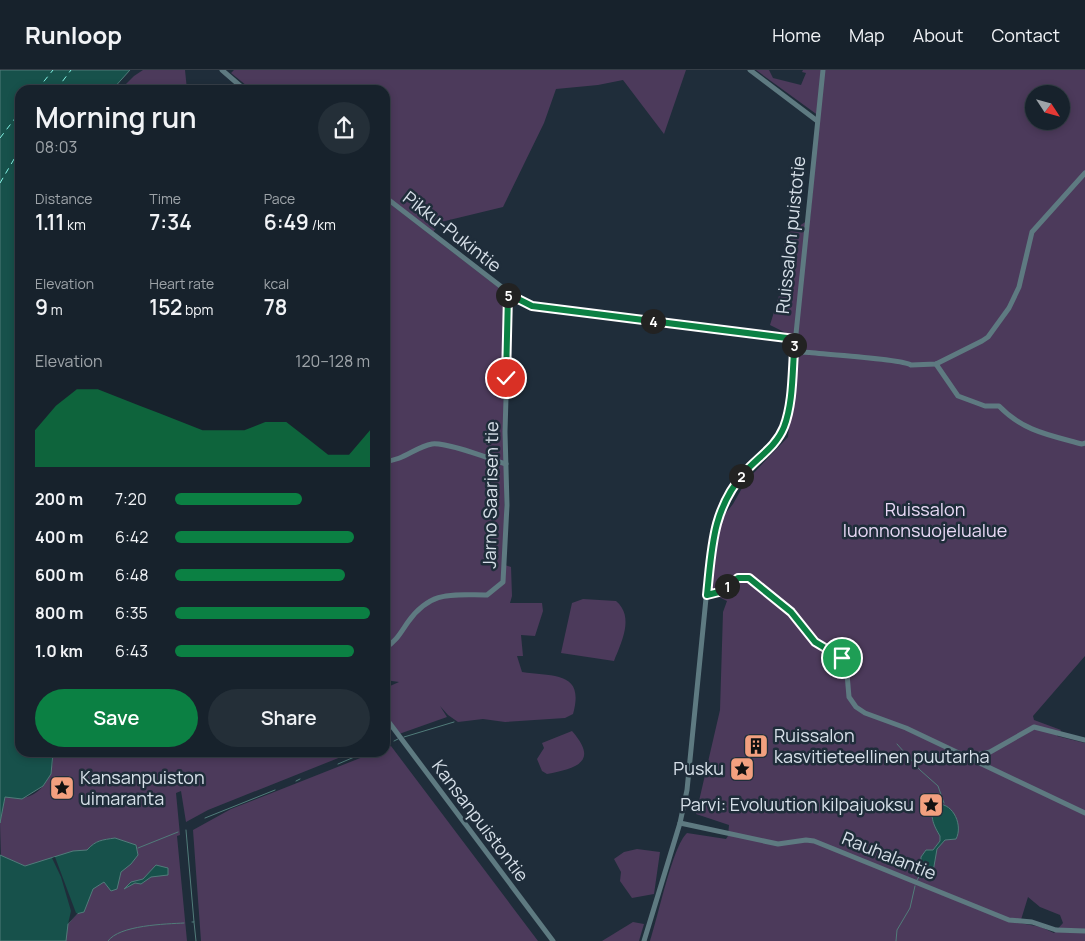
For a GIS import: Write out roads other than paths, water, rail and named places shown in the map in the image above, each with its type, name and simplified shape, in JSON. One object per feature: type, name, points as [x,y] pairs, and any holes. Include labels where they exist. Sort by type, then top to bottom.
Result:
[{"type":"street","points":[[222,70],[239,85]]},
{"type":"street","points":[[750,70],[816,120]]},
{"type":"street","name":"Ruissalon puistotie","points":[[644,941],[680,824],[687,790],[716,522],[725,501],[738,481],[772,446],[780,434],[788,412],[816,120],[823,70]]},
{"type":"street","points":[[793,355],[804,352],[887,359],[908,362],[911,365],[936,364],[988,337],[1009,308],[1019,287],[1032,232],[1085,173]]},
{"type":"street","name":"Pikku-Pukintie","points":[[390,201],[508,294],[532,306],[795,339]]},
{"type":"street","name":"Jarno Saarisen tie","points":[[390,644],[411,618],[431,601],[454,593],[487,595],[504,582],[508,294]]},
{"type":"street","points":[[936,364],[958,396],[985,406],[999,406],[1010,418],[1031,430],[1082,444],[1085,443]]},
{"type":"street","points":[[390,460],[401,459],[427,446],[437,444],[506,464]]},
{"type":"street","points":[[707,595],[719,592],[738,578],[749,578],[791,612],[815,642],[846,662],[847,690],[856,706],[874,718],[906,728],[1085,813]]},
{"type":"street","name":"Kansanpuistontie","points":[[390,724],[553,941]]},
{"type":"street","points":[[967,757],[990,752],[1034,727],[1085,740]]},
{"type":"street","name":"Rauhalantie","points":[[680,824],[778,844],[806,840],[814,842],[1009,920],[1032,922],[1056,930],[1085,931]]},
{"type":"waterway","points":[[404,737],[454,722]]},
{"type":"waterway","points":[[394,741],[398,739]]},
{"type":"waterway","points":[[897,744],[920,770],[938,786],[944,803]]},
{"type":"waterway","points":[[338,764],[354,757]]},
{"type":"waterway","points":[[296,781],[300,779]]},
{"type":"waterway","points":[[205,818],[275,790]]},
{"type":"waterway","points":[[186,830],[194,922],[192,922]]},
{"type":"waterway","points":[[138,848],[178,832]]},
{"type":"waterway","points":[[917,880],[922,872]]},
{"type":"waterway","points":[[896,941],[897,930],[910,908],[915,886]]},
{"type":"waterway","points":[[194,922],[196,941]]},
{"type":"waterway","points":[[108,941],[114,936],[132,929],[184,923]]},
{"type":"place","name":"Ruissalon kasvitieteellinen puutarha","points":[[756,746]]},
{"type":"place","name":"Pusku","points":[[742,769]]},
{"type":"place","name":"Kansanpuiston uimaranta","points":[[62,788]]},
{"type":"place","name":"Parvi: Evoluution kilpajuoksu","points":[[931,805]]},
{"type":"park label","name":"Ruissalon luonnonsuojelualue","points":[[925,520]]}]
